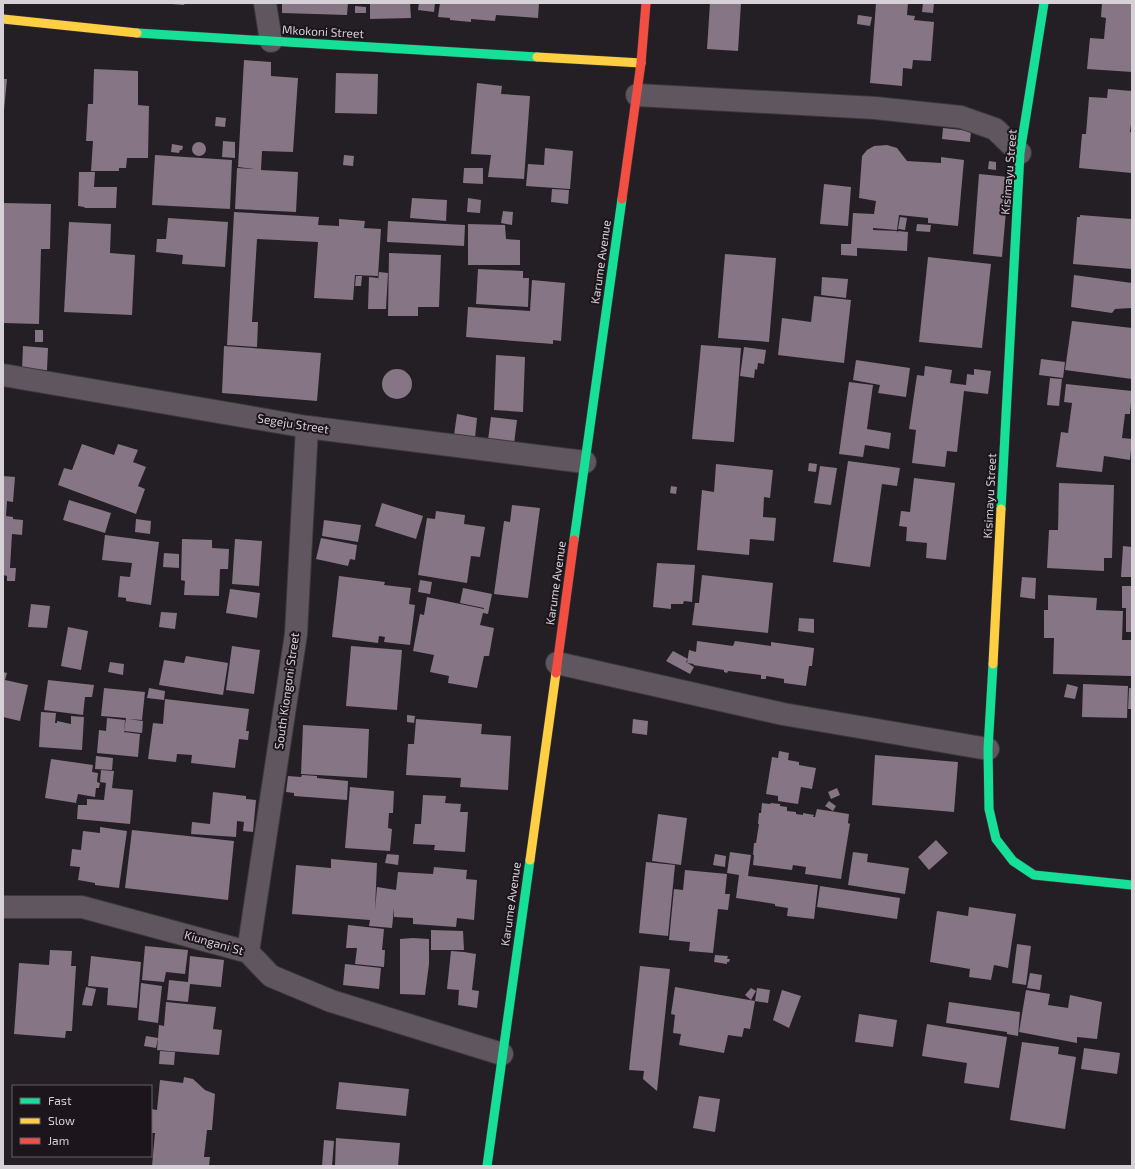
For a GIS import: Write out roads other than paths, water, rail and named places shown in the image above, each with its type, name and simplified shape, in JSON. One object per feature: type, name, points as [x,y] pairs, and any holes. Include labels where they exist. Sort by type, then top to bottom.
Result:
[{"type":"street","points":[[264,3],[271,41]]},
{"type":"street","name":"Karume Avenue","points":[[487,1166],[584,462],[637,95],[646,3]]},
{"type":"street","name":"Kisimayu Street","points":[[1044,3],[1020,153],[988,749],[989,809],[996,839],[1014,861],[1034,875],[1132,885]]},
{"type":"street","name":"Mkokoni Street","points":[[3,19],[138,33],[641,63]]},
{"type":"street","points":[[637,95],[875,108],[961,117],[996,129],[1020,153]]},
{"type":"street","name":"Segeju Street","points":[[3,375],[307,428],[584,462]]},
{"type":"street","name":"South Kiongoni Street","points":[[248,952],[296,634],[307,428]]},
{"type":"street","points":[[557,663],[783,714],[988,749]]},
{"type":"street","name":"Kiungani St","points":[[3,907],[82,907],[248,952],[271,976],[331,1001],[502,1054]]}]
